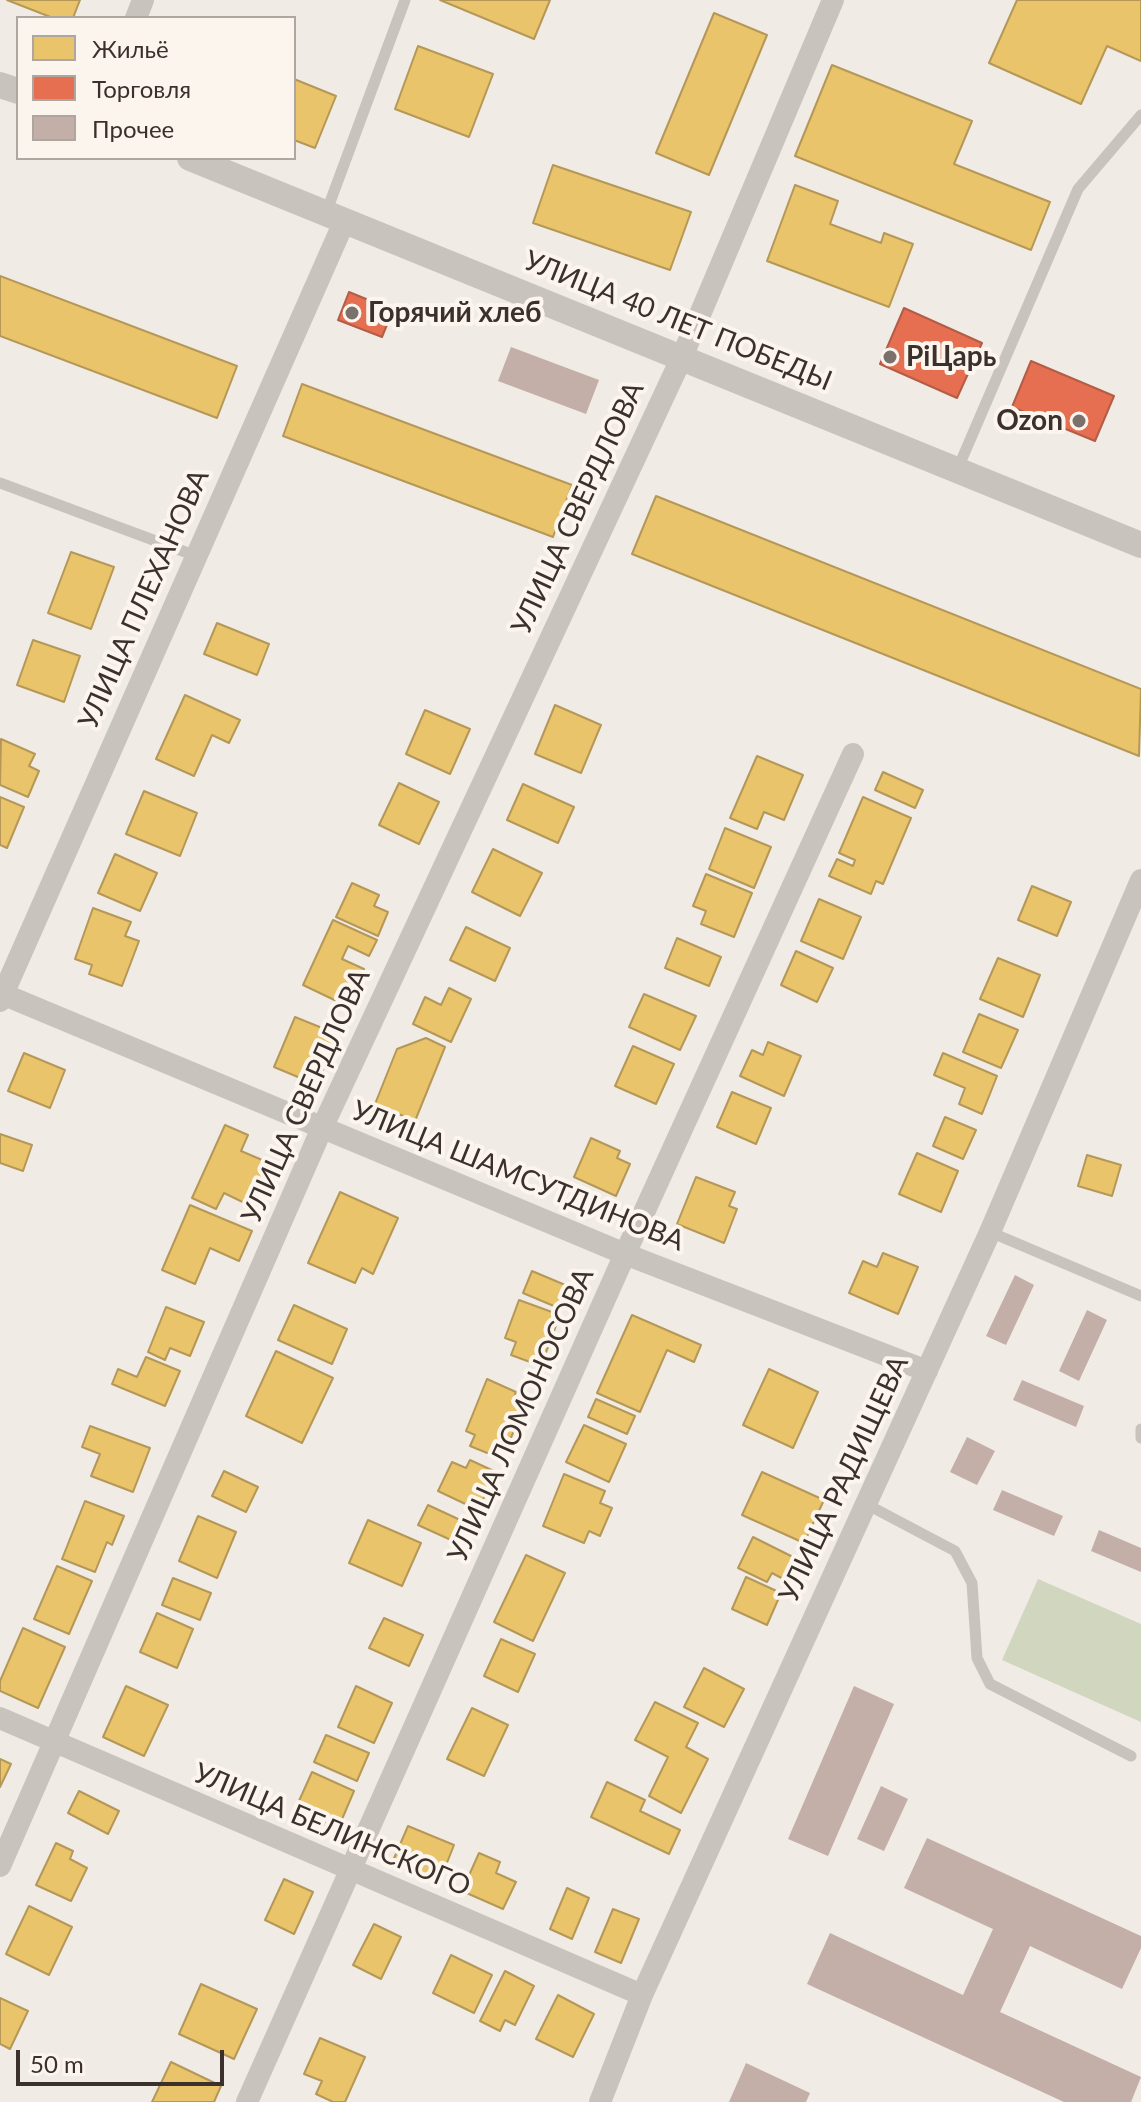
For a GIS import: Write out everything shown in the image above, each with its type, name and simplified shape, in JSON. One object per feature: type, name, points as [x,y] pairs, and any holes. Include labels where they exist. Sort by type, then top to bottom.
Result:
[{"type":"street","name":"УЛИЦА СВЕРДЛОВА","points":[[0,1866],[322,1128],[682,357],[833,0]]},
{"type":"street","name":"УЛИЦА 40 ЛЕТ ПОБЕДЫ","points":[[195,160],[1141,545]]},
{"type":"street","name":"УЛИЦА ПЛЕХАНОВА","points":[[1,996],[196,556],[335,218]]},
{"type":"street","name":"УЛИЦА ЛОМОНОСОВА","points":[[247,2102],[625,1254],[853,754]]},
{"type":"street","name":"УЛИЦА РАДИЩЕВА","points":[[600,2102],[642,1995],[990,1232],[1141,880]]},
{"type":"street","name":"УЛИЦА ШАМСУТДИНОВА","points":[[1,996],[625,1254],[927,1371]]},
{"type":"street","name":"УЛИЦА БЕЛИНСКОГО","points":[[0,1718],[642,1995]]},
{"type":"lane","points":[[335,218],[405,0]]},
{"type":"lane","points":[[958,468],[1078,189],[1141,115]]},
{"type":"lane","points":[[0,483],[196,556]]},
{"type":"lane","points":[[990,1232],[1141,1296]]},
{"type":"lane","points":[[1141,1429],[1141,1438]]},
{"type":"lane","points":[[866,1504],[955,1551],[972,1583],[977,1658],[990,1684],[1131,1756]]},
{"type":"green space","points":[[1038,1579],[1141,1624],[1141,1722],[1002,1660]]},
{"type":"building: Жильё","points":[[7,0],[80,0],[74,16],[48,16]]},
{"type":"building: Жильё","points":[[440,0],[550,0],[534,39]]},
{"type":"building: Жильё","points":[[1017,0],[1141,0],[1141,61],[1107,46],[1081,104],[989,63]]},
{"type":"building: Жильё","points":[[714,13],[767,35],[709,175],[656,153]]},
{"type":"building: Жильё","points":[[418,46],[493,74],[469,137],[395,109]]},
{"type":"building: Жильё","points":[[832,65],[972,121],[954,164],[1050,202],[1031,250],[795,156]]},
{"type":"building: Жильё","points":[[296,80],[336,96],[315,148],[296,141]]},
{"type":"building: Жильё","points":[[553,165],[691,212],[670,270],[533,223]]},
{"type":"building: Жильё","points":[[795,185],[838,201],[830,224],[881,243],[884,233],[913,244],[889,307],[767,261]]},
{"type":"building: Жильё","points":[[0,276],[237,366],[217,418],[0,336]]},
{"type":"building: Жильё","points":[[302,384],[572,485],[553,537],[283,436]]},
{"type":"building: Жильё","points":[[656,496],[1141,689],[1139,756],[632,554]]},
{"type":"building: Жильё","points":[[71,552],[114,567],[91,629],[48,613]]},
{"type":"building: Жильё","points":[[217,623],[269,644],[257,675],[204,654]]},
{"type":"building: Жильё","points":[[33,640],[80,656],[64,702],[17,685]]},
{"type":"building: Жильё","points":[[185,695],[240,720],[229,743],[212,735],[194,776],[156,759]]},
{"type":"building: Жильё","points":[[555,705],[601,725],[581,773],[535,754]]},
{"type":"building: Жильё","points":[[425,710],[470,729],[450,774],[406,754]]},
{"type":"building: Жильё","points":[[1,739],[35,754],[29,766],[39,771],[28,797],[0,785]]},
{"type":"building: Жильё","points":[[757,756],[803,775],[784,820],[764,812],[757,829],[730,818]]},
{"type":"building: Жильё","points":[[883,772],[923,790],[915,808],[875,790]]},
{"type":"building: Жильё","points":[[399,783],[439,802],[419,844],[379,825]]},
{"type":"building: Жильё","points":[[523,784],[574,807],[558,843],[507,820]]},
{"type":"building: Жильё","points":[[144,791],[197,813],[180,856],[126,834]]},
{"type":"building: Жильё","points":[[0,797],[24,807],[7,848],[0,845]]},
{"type":"building: Жильё","points":[[863,797],[911,818],[883,884],[876,881],[871,894],[829,876],[837,859],[853,866],[855,860],[839,853]]},
{"type":"building: Жильё","points":[[725,828],[771,847],[754,888],[709,869]]},
{"type":"building: Жильё","points":[[493,849],[542,873],[520,916],[472,892]]},
{"type":"building: Жильё","points":[[115,854],[157,873],[140,911],[98,893]]},
{"type":"building: Жильё","points":[[706,874],[752,893],[734,937],[701,924],[706,911],[693,906]]},
{"type":"building: Жильё","points":[[352,883],[379,895],[374,906],[388,912],[378,936],[336,917]]},
{"type":"building: Жильё","points":[[1032,886],[1071,902],[1057,936],[1018,920]]},
{"type":"building: Жильё","points":[[819,899],[861,917],[843,959],[801,941]]},
{"type":"building: Жильё","points":[[93,908],[131,922],[125,936],[139,941],[122,986],[89,974],[92,965],[75,959]]},
{"type":"building: Жильё","points":[[333,920],[377,940],[369,956],[348,946],[342,959],[364,969],[347,1006],[303,985]]},
{"type":"building: Жильё","points":[[466,927],[510,948],[495,981],[450,960]]},
{"type":"building: Жильё","points":[[677,938],[721,957],[709,986],[665,968]]},
{"type":"building: Жильё","points":[[796,951],[833,968],[817,1002],[781,985]]},
{"type":"building: Жильё","points":[[998,958],[1040,975],[1023,1017],[980,999]]},
{"type":"building: Жильё","points":[[449,988],[471,999],[451,1042],[413,1024],[425,997],[441,1005]]},
{"type":"building: Жильё","points":[[644,994],[696,1016],[680,1050],[629,1027]]},
{"type":"building: Жильё","points":[[979,1014],[1018,1030],[1001,1068],[963,1052]]},
{"type":"building: Жильё","points":[[295,1017],[337,1034],[317,1085],[274,1067]]},
{"type":"building: Жильё","points":[[426,1038],[445,1047],[415,1121],[375,1104],[397,1049]]},
{"type":"building: Жильё","points":[[768,1042],[801,1056],[784,1096],[740,1076],[752,1050],[763,1055]]},
{"type":"building: Жильё","points":[[633,1046],[674,1064],[656,1104],[615,1086]]},
{"type":"building: Жильё","points":[[24,1053],[65,1070],[50,1108],[8,1091]]},
{"type":"building: Жильё","points":[[943,1053],[997,1076],[982,1114],[959,1104],[965,1088],[934,1075]]},
{"type":"building: Жильё","points":[[732,1092],[771,1108],[756,1144],[717,1127]]},
{"type":"building: Жильё","points":[[945,1117],[976,1130],[963,1159],[933,1146]]},
{"type":"building: Жильё","points":[[225,1125],[248,1135],[241,1151],[274,1165],[255,1208],[224,1193],[216,1209],[192,1198]]},
{"type":"building: Жильё","points":[[0,1134],[32,1145],[23,1171],[0,1163]]},
{"type":"building: Жильё","points":[[591,1138],[620,1151],[617,1158],[630,1164],[616,1196],[574,1177]]},
{"type":"building: Жильё","points":[[917,1153],[958,1171],[941,1212],[899,1194]]},
{"type":"building: Жильё","points":[[1087,1155],[1121,1165],[1112,1196],[1078,1186]]},
{"type":"building: Жильё","points":[[696,1177],[735,1192],[729,1206],[737,1209],[724,1243],[677,1224]]},
{"type":"building: Жильё","points":[[340,1192],[398,1218],[373,1274],[362,1268],[355,1283],[308,1263]]},
{"type":"building: Жильё","points":[[190,1205],[252,1231],[239,1261],[210,1248],[195,1284],[162,1270]]},
{"type":"building: Жильё","points":[[883,1253],[918,1267],[898,1314],[849,1293],[863,1261],[877,1267]]},
{"type":"building: Жильё","points":[[532,1271],[570,1287],[561,1309],[523,1293]]},
{"type":"building: Жильё","points":[[519,1300],[560,1315],[541,1366],[511,1355],[516,1342],[505,1338]]},
{"type":"building: Жильё","points":[[294,1305],[347,1329],[332,1364],[278,1340]]},
{"type":"building: Жильё","points":[[166,1307],[204,1322],[190,1356],[170,1348],[165,1360],[148,1352]]},
{"type":"building: Жильё","points":[[632,1315],[701,1345],[694,1362],[667,1350],[640,1412],[597,1393]]},
{"type":"building: Жильё","points":[[276,1351],[333,1378],[302,1443],[246,1416]]},
{"type":"building: Жильё","points":[[146,1357],[180,1371],[165,1406],[112,1384],[118,1369],[137,1377]]},
{"type":"building: Жильё","points":[[769,1369],[818,1392],[793,1448],[743,1425]]},
{"type":"building: Жильё","points":[[487,1379],[516,1392],[514,1397],[526,1402],[502,1459],[470,1446],[475,1435],[466,1431]]},
{"type":"building: Жильё","points":[[596,1399],[635,1416],[627,1434],[588,1417]]},
{"type":"building: Жильё","points":[[584,1425],[626,1444],[609,1482],[566,1462]]},
{"type":"building: Жильё","points":[[90,1426],[150,1448],[133,1492],[91,1476],[100,1454],[82,1447]]},
{"type":"building: Жильё","points":[[470,1460],[496,1472],[478,1510],[438,1491],[452,1462],[466,1468]]},
{"type":"building: Жильё","points":[[224,1471],[258,1487],[246,1512],[212,1496]]},
{"type":"building: Жильё","points":[[762,1472],[824,1500],[804,1543],[742,1515]]},
{"type":"building: Жильё","points":[[564,1474],[605,1491],[600,1503],[612,1508],[600,1536],[589,1531],[584,1543],[543,1526]]},
{"type":"building: Жильё","points":[[85,1501],[124,1516],[112,1545],[107,1542],[95,1572],[62,1559]]},
{"type":"building: Жильё","points":[[428,1505],[471,1525],[462,1545],[418,1525]]},
{"type":"building: Жильё","points":[[198,1516],[236,1532],[217,1578],[179,1561]]},
{"type":"building: Жильё","points":[[368,1520],[421,1543],[402,1586],[349,1563]]},
{"type":"building: Жильё","points":[[753,1537],[799,1560],[789,1582],[772,1573],[767,1582],[738,1568]]},
{"type":"building: Жильё","points":[[526,1555],[565,1573],[533,1641],[494,1622]]},
{"type":"building: Жильё","points":[[57,1566],[92,1581],[69,1634],[34,1619]]},
{"type":"building: Жильё","points":[[746,1577],[781,1593],[767,1625],[732,1609]]},
{"type":"building: Жильё","points":[[173,1578],[211,1593],[200,1620],[162,1605]]},
{"type":"building: Жильё","points":[[157,1613],[193,1629],[177,1668],[140,1652]]},
{"type":"building: Жильё","points":[[384,1618],[423,1635],[409,1666],[369,1648]]},
{"type":"building: Жильё","points":[[23,1628],[65,1647],[38,1708],[0,1691],[0,1681]]},
{"type":"building: Жильё","points":[[501,1639],[535,1654],[518,1692],[484,1676]]},
{"type":"building: Жильё","points":[[704,1668],[744,1689],[724,1727],[684,1707]]},
{"type":"building: Жильё","points":[[126,1686],[168,1705],[144,1756],[103,1737]]},
{"type":"building: Жильё","points":[[356,1686],[392,1703],[374,1743],[338,1727]]},
{"type":"building: Жильё","points":[[655,1702],[698,1723],[686,1747],[708,1759],[681,1813],[649,1796],[668,1757],[635,1740]]},
{"type":"building: Жильё","points":[[472,1708],[508,1725],[484,1776],[447,1759]]},
{"type":"building: Жильё","points":[[326,1735],[369,1753],[357,1781],[314,1762]]},
{"type":"building: Жильё","points":[[0,1759],[11,1764],[0,1787]]},
{"type":"building: Жильё","points":[[312,1772],[354,1791],[337,1831],[294,1812]]},
{"type":"building: Жильё","points":[[607,1782],[645,1800],[640,1811],[680,1830],[669,1854],[591,1817]]},
{"type":"building: Жильё","points":[[79,1791],[119,1811],[108,1834],[68,1813]]},
{"type":"building: Жильё","points":[[408,1826],[454,1845],[439,1883],[392,1863]]},
{"type":"building: Жильё","points":[[56,1843],[73,1851],[70,1859],[87,1868],[71,1901],[36,1885]]},
{"type":"building: Жильё","points":[[479,1853],[500,1862],[496,1873],[516,1882],[503,1909],[462,1891]]},
{"type":"building: Жильё","points":[[284,1879],[313,1892],[294,1934],[265,1920]]},
{"type":"building: Жильё","points":[[567,1888],[589,1898],[572,1939],[550,1929]]},
{"type":"building: Жильё","points":[[29,1906],[72,1927],[49,1975],[6,1954]]},
{"type":"building: Жильё","points":[[613,1909],[639,1919],[621,1963],[595,1952]]},
{"type":"building: Жильё","points":[[374,1924],[401,1937],[381,1979],[353,1965]]},
{"type":"building: Жильё","points":[[451,1955],[492,1975],[474,2013],[433,1993]]},
{"type":"building: Жильё","points":[[505,1971],[534,1986],[515,2025],[505,2020],[500,2031],[480,2021]]},
{"type":"building: Жильё","points":[[201,1984],[257,2009],[234,2059],[179,2034]]},
{"type":"building: Жильё","points":[[558,1995],[594,2014],[573,2057],[536,2039]]},
{"type":"building: Жильё","points":[[0,1998],[28,2011],[10,2049],[0,2044]]},
{"type":"building: Жильё","points":[[320,2038],[365,2057],[345,2102],[333,2102],[316,2094],[322,2081],[304,2074]]},
{"type":"building: Жильё","points":[[171,2062],[221,2086],[214,2102],[152,2102]]},
{"type":"building: Торговля","points":[[349,292],[393,310],[382,337],[338,320]]},
{"type":"building: Торговля","points":[[904,308],[982,343],[957,398],[880,364]]},
{"type":"building: Торговля","points":[[1031,361],[1114,396],[1095,441],[1012,407]]},
{"type":"building: Прочее","points":[[511,347],[599,380],[586,414],[498,381]]},
{"type":"building: Прочее","points":[[1015,1275],[1034,1285],[1006,1345],[986,1336]]},
{"type":"building: Прочее","points":[[1087,1310],[1107,1320],[1079,1381],[1059,1371]]},
{"type":"building: Прочее","points":[[1022,1380],[1084,1406],[1076,1427],[1013,1400]]},
{"type":"building: Прочее","points":[[967,1437],[995,1451],[977,1485],[950,1472]]},
{"type":"building: Прочее","points":[[1002,1490],[1063,1516],[1054,1536],[993,1510]]},
{"type":"building: Прочее","points":[[1099,1530],[1141,1548],[1141,1572],[1091,1551]]},
{"type":"building: Прочее","points":[[854,1686],[894,1704],[828,1856],[788,1839]]},
{"type":"building: Прочее","points":[[881,1786],[908,1799],[884,1851],[857,1839]]},
{"type":"building: Прочее","points":[[927,1838],[1141,1936],[1141,1948],[1122,1989],[1030,1946],[1000,2012],[1141,2077],[1131,2102],[1064,2102],[807,1984],[830,1933],[963,1995],[993,1929],[904,1888]]},
{"type":"building: Прочее","points":[[746,2063],[810,2093],[806,2102],[729,2102]]},
{"type":"place","name":"Горячий хлеб","points":[[352,313]]},
{"type":"place","name":"PiЦарь","points":[[890,357]]},
{"type":"place","name":"Ozon","points":[[1079,421]]}]
